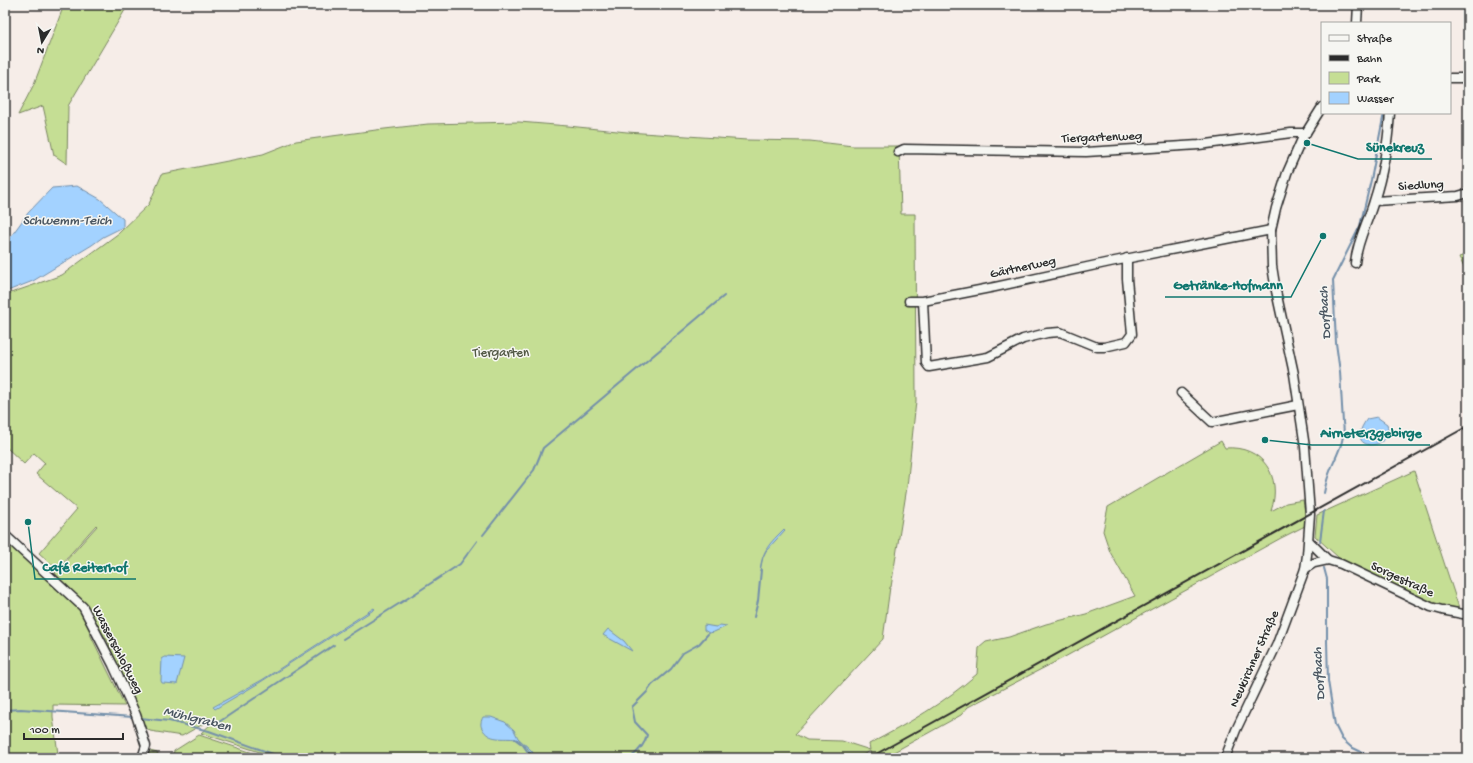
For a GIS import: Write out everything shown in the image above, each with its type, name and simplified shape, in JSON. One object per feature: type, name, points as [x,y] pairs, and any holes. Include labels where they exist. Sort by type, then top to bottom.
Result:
[{"type":"street","points":[[1357,22],[1358,5]]},
{"type":"street","points":[[1451,78],[1468,78]]},
{"type":"street","name":"Neukirchner Straße","points":[[1225,758],[1236,730],[1277,644],[1305,569],[1309,541],[1309,494],[1305,447],[1294,374],[1272,266],[1271,230],[1287,173],[1306,133],[1321,109]]},
{"type":"street","name":"Siedlung","points":[[1355,263],[1356,250],[1375,201],[1389,137],[1390,114]]},
{"type":"street","name":"Tiergartenweg","points":[[898,152],[904,149],[1086,152],[1199,146],[1291,133],[1306,133]]},
{"type":"street","name":"Siedlung","points":[[1375,201],[1458,196],[1468,193]]},
{"type":"street","name":"Gärtnerweg","points":[[909,301],[923,301],[1127,258],[1271,230]]},
{"type":"street","points":[[923,301],[926,363],[929,367],[988,357],[1023,339],[1047,333],[1060,332],[1097,347],[1117,345],[1126,342],[1132,334],[1127,279],[1127,258]]},
{"type":"street","points":[[1181,393],[1212,422],[1298,405]]},
{"type":"street","name":"Wasserschloßweg","points":[[5,535],[83,607],[113,665],[136,717],[146,746],[142,758]]},
{"type":"street","name":"Sorgestraße","points":[[1309,541],[1328,560],[1341,564],[1431,607],[1468,615]]},
{"type":"street","points":[[1305,569],[1314,563],[1328,560]]},
{"type":"green space","points":[[64,5],[128,5],[68,106],[67,164],[54,155],[43,106],[18,115],[34,84]]},
{"type":"green space","name":"Tiergarten","points":[[519,122],[627,132],[747,140],[810,141],[853,146],[899,146],[901,214],[915,214],[916,401],[907,487],[883,639],[795,734],[807,740],[842,741],[870,750],[869,744],[926,712],[977,674],[979,648],[986,642],[1009,637],[1046,624],[1086,614],[1135,596],[1110,552],[1103,531],[1108,507],[1221,441],[1225,448],[1238,448],[1249,452],[1259,457],[1266,465],[1274,486],[1274,498],[1271,511],[1286,503],[1303,500],[1307,525],[1061,659],[968,707],[961,715],[883,758],[872,758],[870,751],[857,758],[278,758],[201,733],[210,725],[210,720],[182,736],[150,731],[142,724],[108,642],[85,605],[55,573],[97,526],[96,525],[57,569],[39,553],[77,509],[36,474],[45,463],[34,453],[24,464],[6,447],[5,448],[5,295],[62,275],[119,233],[149,204],[162,174],[263,154],[296,141],[428,124]]},
{"type":"green space","points":[[1468,254],[1468,276],[1459,257]]},
{"type":"green space","points":[[1414,471],[1459,608],[1437,606],[1407,593],[1339,558],[1315,536],[1317,515]]},
{"type":"green space","points":[[5,534],[82,608],[91,627],[90,634],[125,706],[53,705],[53,717],[58,754],[56,758],[5,758]]},
{"type":"green space","points":[[199,735],[268,758],[172,758],[174,751]]},
{"type":"green space","points":[[150,751],[157,753],[163,758],[144,758]]},
{"type":"water","name":"Schwemm-Teich","points":[[77,186],[100,199],[123,219],[123,227],[103,237],[33,281],[5,292],[6,243],[28,213],[52,188]]},
{"type":"water","points":[[1377,417],[1387,424],[1388,433],[1384,440],[1378,444],[1371,445],[1364,443],[1360,438],[1361,430],[1367,419]]},
{"type":"water","points":[[784,529],[785,530],[764,555],[765,552]]},
{"type":"water","points":[[374,608],[375,609],[259,683],[215,709],[213,707],[262,680]]},
{"type":"water","points":[[704,625],[716,627],[720,625],[727,626],[709,633],[704,630]]},
{"type":"water","points":[[608,629],[624,641],[632,651],[603,635]]},
{"type":"water","points":[[165,657],[184,658],[177,684],[162,683],[161,681],[162,659]]},
{"type":"water","points":[[483,717],[491,717],[505,722],[514,730],[518,738],[532,751],[535,758],[519,740],[497,738],[485,732],[481,727]]},
{"type":"waterway","name":"Dorfbach","points":[[1324,493],[1330,471],[1341,444],[1344,430],[1340,372],[1336,343],[1333,280],[1360,226],[1384,114]]},
{"type":"waterway","points":[[483,535],[534,470],[543,448],[724,296]]},
{"type":"waterway","name":"Dorfbach","points":[[1320,541],[1324,511]]},
{"type":"waterway","points":[[343,639],[460,564],[477,541]]},
{"type":"waterway","name":"Dorfbach","points":[[1324,568],[1327,579],[1328,681],[1335,725],[1342,739],[1351,747],[1374,758]]},
{"type":"waterway","points":[[754,617],[758,601],[761,570]]},
{"type":"waterway","points":[[630,758],[641,748],[647,735],[635,722],[632,707],[652,685],[671,669],[683,653],[699,644],[708,634]]},
{"type":"waterway","points":[[216,724],[334,645]]},
{"type":"waterway","name":"Mühlgraben","points":[[5,710],[21,709],[133,717]]},
{"type":"waterway","name":"Mühlgraben","points":[[140,718],[169,721],[209,731],[284,758]]},
{"type":"waterway","points":[[515,739],[523,745],[532,758]]},
{"type":"railway","points":[[869,758],[1468,426]]},
{"type":"place","name":"Sünekreuz","points":[[1307,143]]},
{"type":"place","name":"Getränke-Hofmann","points":[[1323,236]]},
{"type":"place","name":"AirnetErzgebirge","points":[[1265,440]]},
{"type":"place","name":"Café Reiterhof","points":[[28,522]]}]
